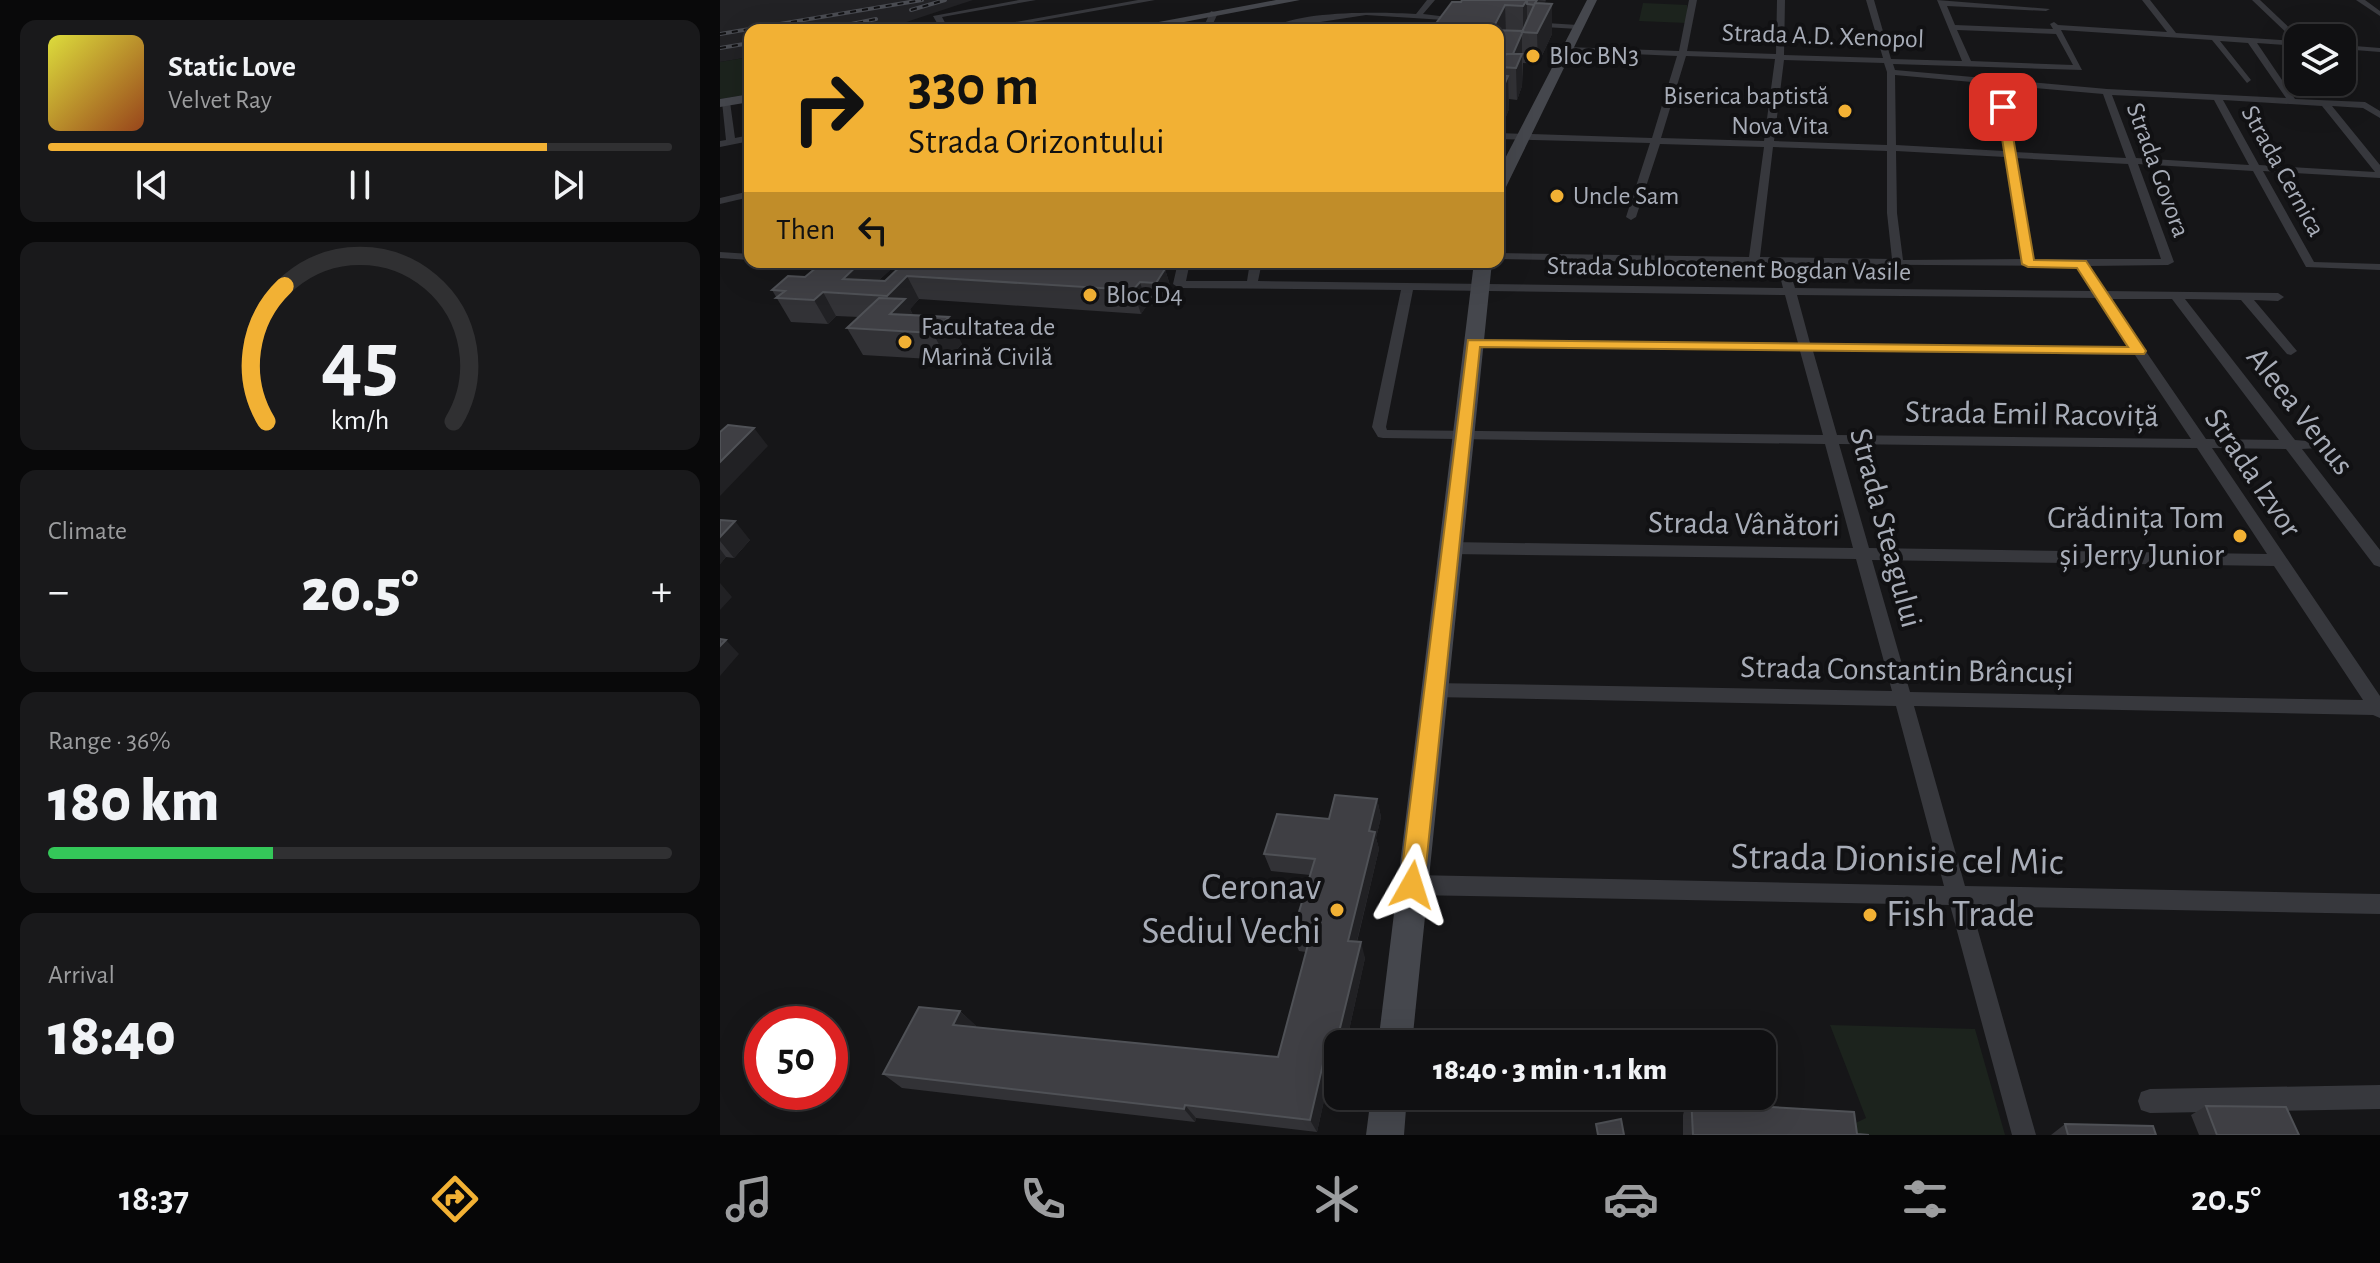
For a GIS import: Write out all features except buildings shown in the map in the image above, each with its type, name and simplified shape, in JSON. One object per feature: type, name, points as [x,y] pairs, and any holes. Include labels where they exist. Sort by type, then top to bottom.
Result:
[{"type":"main road","points":[[1154,24],[1295,0]]},
{"type":"main road","points":[[1504,173],[1592,0]]},
{"type":"main road","points":[[723,102],[744,99]]},
{"type":"main road","points":[[1396,1030],[1481,275]]},
{"type":"main road","points":[[1385,1135],[1388,1110]]},
{"type":"street","points":[[942,24],[937,16],[1032,0]]},
{"type":"street","points":[[1010,24],[1151,0]]},
{"type":"street","points":[[1418,16],[1431,0]]},
{"type":"street","points":[[1631,217],[1682,53],[1693,0]]},
{"type":"street","points":[[1754,259],[1780,56],[1781,0]]},
{"type":"street","points":[[1870,0],[1890,60],[1894,148],[1892,213],[1898,263]]},
{"type":"street","points":[[2041,0],[2057,29]]},
{"type":"street","points":[[2146,0],[2173,35]]},
{"type":"street","points":[[2256,0],[2284,28]]},
{"type":"street","points":[[2360,0],[2380,14]]},
{"type":"street","points":[[1967,63],[1942,2],[2046,9]]},
{"type":"street","points":[[1209,24],[1214,13]]},
{"type":"street","points":[[1284,24],[1353,15],[1471,21]]},
{"type":"street","points":[[1382,22],[1389,15]]},
{"type":"street","points":[[1517,24],[1578,27]]},
{"type":"street","points":[[1952,27],[2057,29],[2284,42]]},
{"type":"street","name":"Strada A.D. Xenopol","points":[[1566,49],[2079,68],[2057,29]]},
{"type":"street","points":[[2214,38],[2247,80]]},
{"type":"street","points":[[2251,41],[2293,102]]},
{"type":"street","points":[[2356,48],[2380,50]]},
{"type":"street","points":[[1891,72],[2107,92],[2365,105],[2380,115]]},
{"type":"street","points":[[1998,84],[2028,264]]},
{"type":"street","name":"Strada Govora","points":[[2081,264],[2168,262],[2107,92]]},
{"type":"street","name":"Strada Cernica","points":[[2217,98],[2310,265],[2380,267]]},
{"type":"street","points":[[723,102],[725,143]]},
{"type":"street","points":[[2325,103],[2380,174]]},
{"type":"street","points":[[1504,136],[1894,148],[2380,174]]},
{"type":"street","points":[[720,201],[744,195]]},
{"type":"street","points":[[720,255],[744,256]]},
{"type":"street","points":[[1504,256],[2081,264]]},
{"type":"street","name":"Strada Steagului","points":[[1781,260],[2024,1135]]},
{"type":"street","name":"Strada Izvor","points":[[2081,264],[2379,709]]},
{"type":"street","points":[[1180,280],[1183,268]]},
{"type":"street","points":[[1252,285],[1255,268]]},
{"type":"street","name":"Strada Sublocotenent Bogdan Vasile","points":[[1165,277],[1252,285],[1408,287],[1481,275],[1790,292],[2278,297]]},
{"type":"street","name":"Strada Emil Racoviță","points":[[1408,287],[1379,431],[1462,435],[2314,445]]},
{"type":"street","name":"Aleea Venus","points":[[2176,296],[2380,561]]},
{"type":"street","points":[[2244,296],[2291,351]]},
{"type":"street","points":[[1473,343],[2139,351]]},
{"type":"street","name":"Strada Vânători","points":[[1450,548],[2278,560]]},
{"type":"street","name":"Strada Constantin Brâncuși","points":[[1433,690],[2379,709]]},
{"type":"street","name":"Strada Dionisie cel Mic","points":[[1412,885],[2380,904]]},
{"type":"street","points":[[2150,1101],[2380,1097]]},
{"type":"shaded area","points":[[720,0],[973,0],[900,24],[744,24],[744,58],[720,62]]},
{"type":"shaded area","points":[[1643,3],[1687,5],[1687,23],[1639,21]]},
{"type":"shaded area","points":[[744,58],[744,95],[720,99],[720,62]]},
{"type":"shaded area","points":[[1830,1025],[1975,1029],[2005,1135],[1831,1135],[1866,1118]]},
{"type":"railway","points":[[779,24],[922,0]]},
{"type":"railway","points":[[911,10],[945,0]]},
{"type":"railway","points":[[851,24],[876,19]]},
{"type":"railway","points":[[720,34],[744,30]]},
{"type":"railway","points":[[720,48],[744,44]]},
{"type":"place","name":"Bloc BN3","points":[[1533,56]]},
{"type":"place","name":"Biserica baptistă Nova Vita","points":[[1845,111]]},
{"type":"place","name":"Uncle Sam","points":[[1557,196]]},
{"type":"place","name":"Bloc D4","points":[[1090,295]]},
{"type":"place","name":"Facultatea de Marină Civilă","points":[[905,342]]},
{"type":"place","name":"Grădinița Tom și Jerry Junior","points":[[2240,536]]},
{"type":"place","name":"Ceronav Sediul Vechi","points":[[1337,910]]},
{"type":"place","name":"Fish Trade","points":[[1870,915]]},
{"type":"route","points":[[1412,885],[1473,343],[2139,351],[2081,264],[2028,264],[2003,107]]}]
